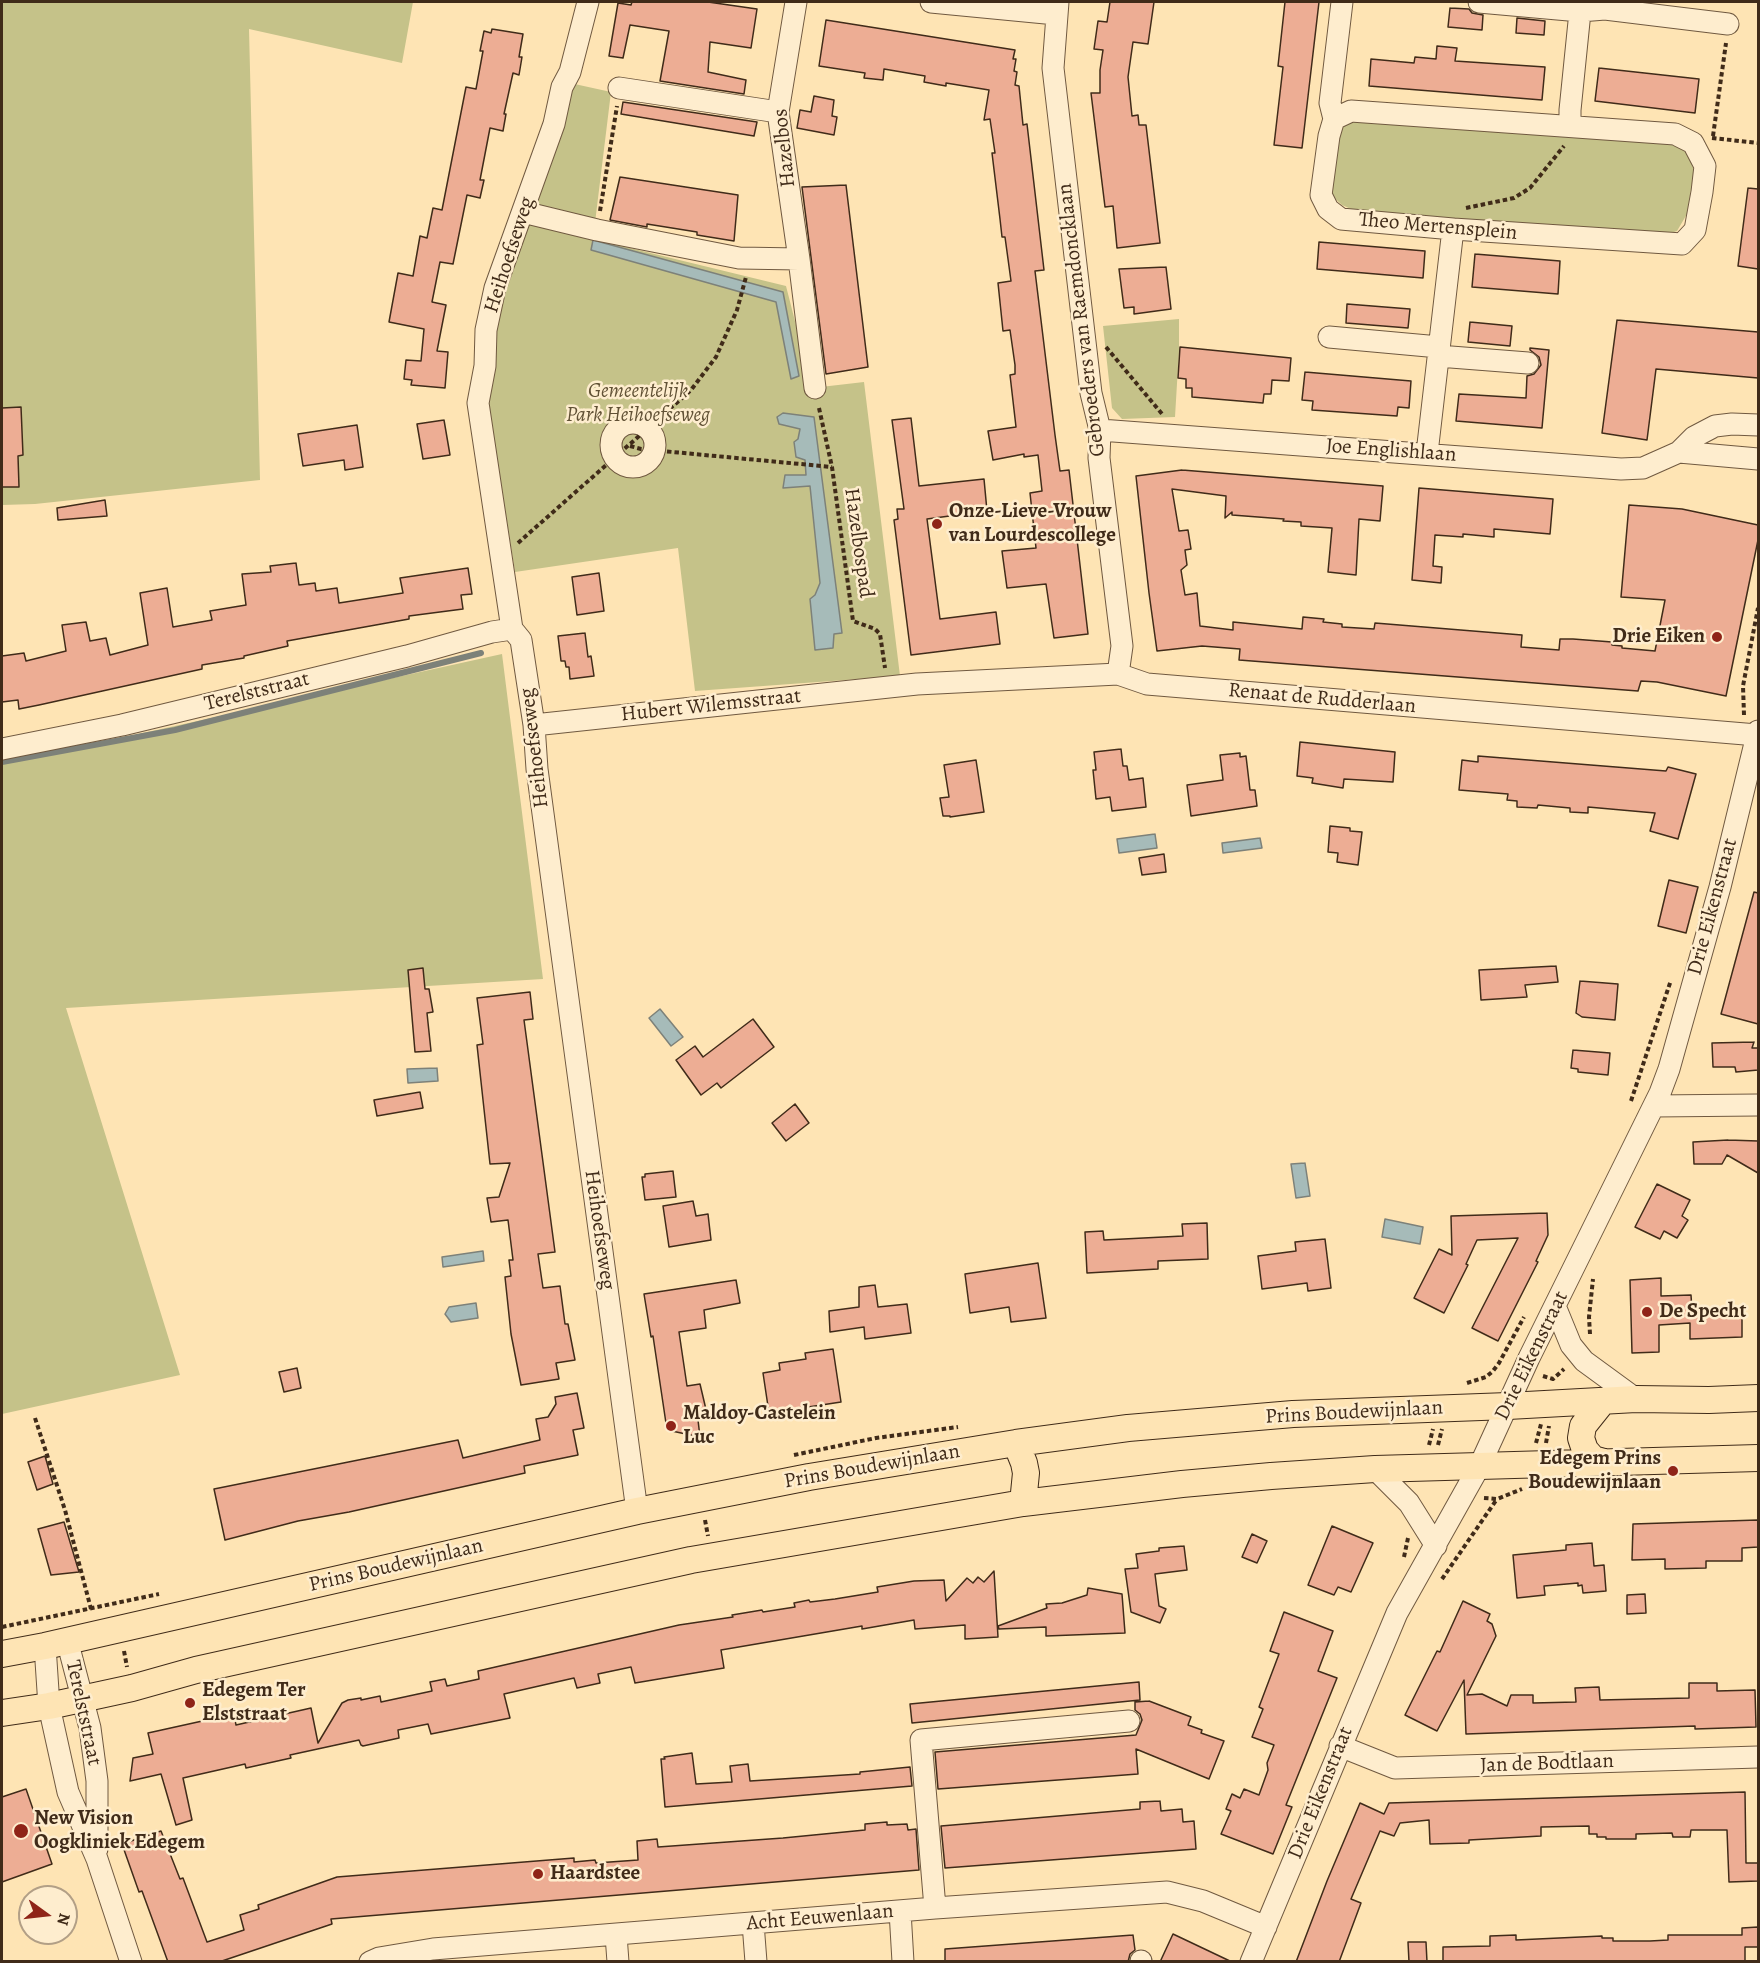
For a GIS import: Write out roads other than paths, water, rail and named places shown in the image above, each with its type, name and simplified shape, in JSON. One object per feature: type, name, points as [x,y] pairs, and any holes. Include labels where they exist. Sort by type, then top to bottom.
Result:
[{"type":"main road","name":"Prins Boudewijnlaan","points":[[2,1654],[56,1643],[102,1624],[637,1511],[809,1477],[1016,1443],[1128,1428],[1293,1414],[1636,1399],[1758,1398]]},
{"type":"main road","points":[[1603,1401],[1582,1426],[1581,1438],[1585,1450],[1593,1459],[1604,1462]]},
{"type":"main road","points":[[1016,1443],[1026,1473],[1023,1503]]},
{"type":"main road","points":[[2,1713],[49,1706],[132,1688],[196,1670],[711,1556],[1023,1503],[1171,1485],[1376,1469],[1758,1458]]},
{"type":"street","name":"Heihoefseweg","points":[[588,2],[570,72],[562,87],[535,215],[495,288],[486,330],[485,366],[478,404],[512,629],[522,640],[534,725],[538,780],[637,1511]]},
{"type":"street","name":"Hazelbos","points":[[796,2],[778,112],[815,388]]},
{"type":"street","points":[[931,2],[1057,8]]},
{"type":"street","name":"Theo Mertensplein","points":[[1342,2],[1330,103],[1334,119],[1329,136],[1321,195],[1328,209],[1341,219],[1682,244],[1695,230],[1705,166],[1703,141],[1675,134],[1570,126]]},
{"type":"street","points":[[1479,2],[1580,6],[1728,24]]},
{"type":"street","points":[[1334,119],[1351,111],[1570,126],[1580,6]]},
{"type":"street","name":"Gebroeders van Raemdoncklaan","points":[[1057,8],[1053,68],[1081,316],[1091,393],[1100,430],[1099,458],[1122,646],[1118,674]]},
{"type":"street","points":[[620,88],[778,112]]},
{"type":"street","points":[[535,215],[597,230],[739,258],[799,259]]},
{"type":"street","points":[[1427,453],[1453,229]]},
{"type":"street","points":[[1329,337],[1528,363]]},
{"type":"street","points":[[634,423],[648,426],[655,440],[654,450],[649,460],[636,466],[629,466],[622,452],[611,446],[612,439],[621,427],[634,423]]},
{"type":"street","name":"Joe Englishlaan","points":[[1100,430],[1622,469],[1643,468],[1679,452],[1694,437],[1714,426],[1758,425]]},
{"type":"street","name":"Joe Englishlaan","points":[[1679,452],[1758,459]]},
{"type":"street","name":"Terelststraat","points":[[2,749],[122,725],[407,656],[492,632],[512,629]]},
{"type":"street","name":"Renaat de Rudderlaan","points":[[888,686],[1118,674],[1146,684],[1752,733]]},
{"type":"street","name":"Hubert Wilemsstraat","points":[[534,725],[888,686]]},
{"type":"street","name":"Drie Eikenstraat","points":[[1251,1962],[1396,1613],[1480,1465],[1555,1306],[1654,1106],[1672,1057],[1754,769],[1752,733]]},
{"type":"street","points":[[1654,1106],[1758,1105]]},
{"type":"street","points":[[1555,1306],[1571,1345],[1584,1361],[1636,1399]]},
{"type":"street","points":[[1376,1469],[1409,1503],[1436,1546]]},
{"type":"street","name":"Terelststraat","points":[[56,1643],[84,1698],[97,1781],[97,1858]]},
{"type":"street","name":"Terelststraat","points":[[56,1643],[49,1706],[68,1792],[97,1858],[131,1962]]},
{"type":"street","points":[[934,1908],[921,1740],[1129,1721]]},
{"type":"street","name":"Jan de Bodtlaan","points":[[1340,1746],[1395,1768],[1758,1757]]},
{"type":"street","name":"Acht Eeuwenlaan","points":[[370,1962],[379,1958],[433,1949],[469,1954],[611,1935],[934,1908],[1167,1892],[1203,1901],[1266,1927]]},
{"type":"street","points":[[900,1911],[903,1962]]},
{"type":"street","points":[[753,1923],[756,1962]]},
{"type":"street","points":[[608,1962],[611,1935]]},
{"type":"street","points":[[611,1935],[618,1962]]},
{"type":"waterway","points":[[2,762],[175,730],[481,653]]},
{"type":"place","name":"Onze-Lieve-Vrouw van Lourdescollege","points":[[937,524]]},
{"type":"place","name":"Drie Eiken","points":[[1717,637]]},
{"type":"place","name":"De Specht","points":[[1647,1312]]},
{"type":"place","name":"Maldoy-Castelein Luc","points":[[671,1426]]},
{"type":"place","name":"Edegem Prins Boudewijnlaan","points":[[1673,1471]]},
{"type":"place","name":"Edegem Ter Elststraat","points":[[190,1703]]},
{"type":"place","name":"New Vision Oogkliniek Edegem","points":[[21,1831]]},
{"type":"place","name":"Haardstee","points":[[538,1874]]},
{"type":"park label","name":"Gemeentelijk Park Heihoefseweg","points":[[638,404]]}]
